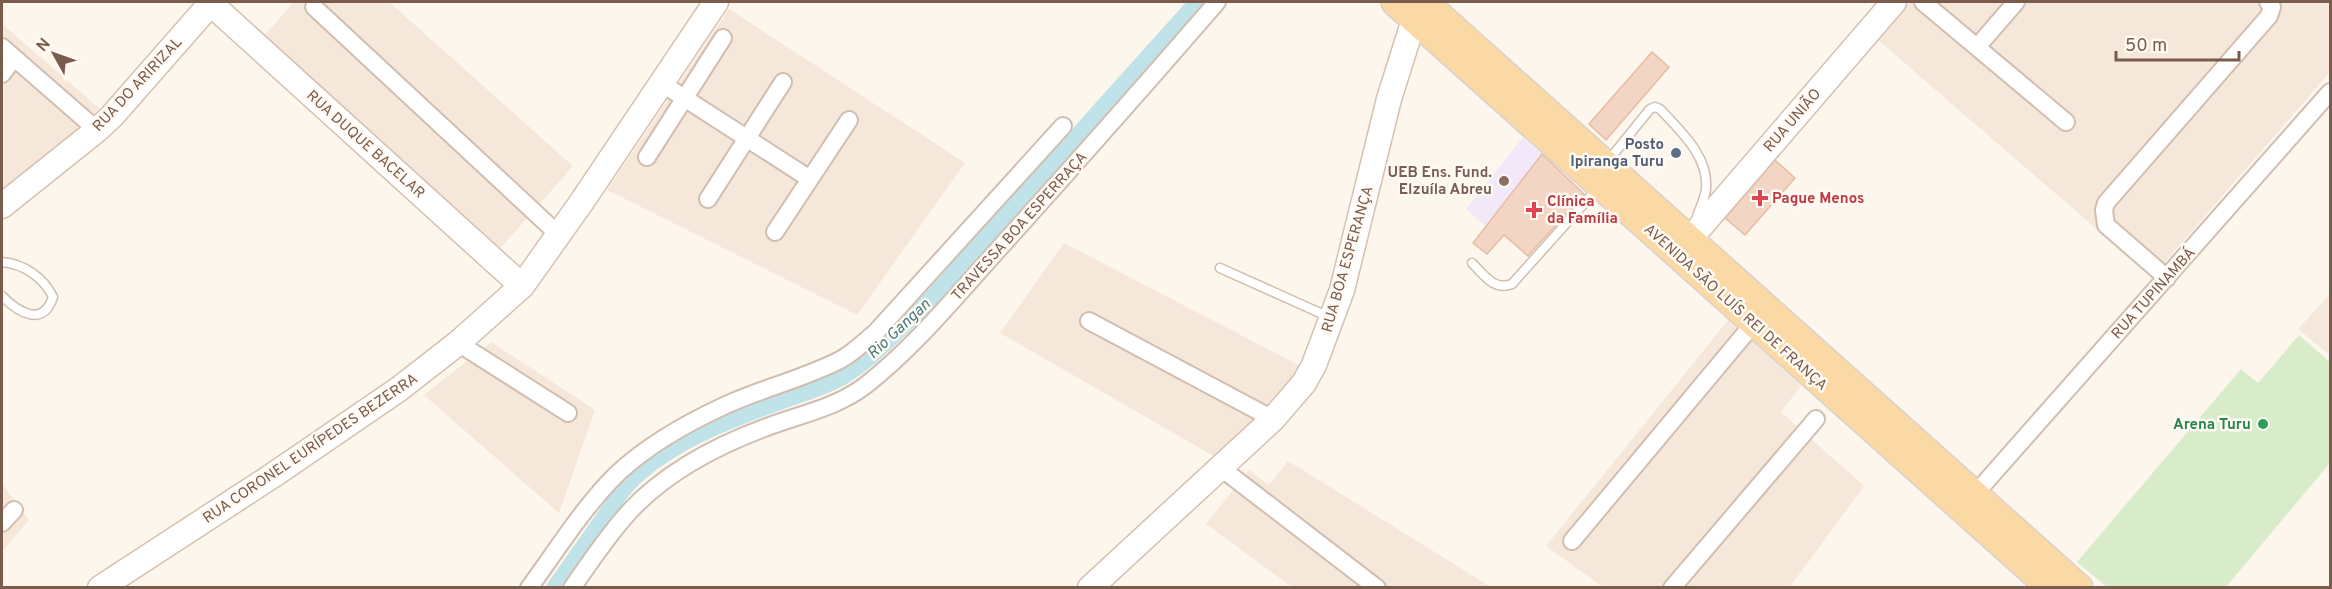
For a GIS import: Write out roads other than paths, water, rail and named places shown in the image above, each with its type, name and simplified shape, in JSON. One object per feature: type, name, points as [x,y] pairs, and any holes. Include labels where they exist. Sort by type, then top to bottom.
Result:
[{"type":"main road","name":"RUA DO ARIRIZAL","points":[[2,206],[97,130],[126,100],[210,2]]},
{"type":"main road","name":"RUA DUQUE BACELAR","points":[[210,2],[522,286]]},
{"type":"main road","name":"RUA CORONEL EURÍPEDES BEZERRA","points":[[100,588],[399,389],[458,343],[522,286],[716,2]]},
{"type":"main road","name":"AVENIDA SÃO LUÍS REI DE FRANÇA","points":[[1395,2],[1420,8],[1603,174],[1754,323],[2051,588]]},
{"type":"main road","name":"RUA UNIÃO","points":[[1692,236],[1894,2]]},
{"type":"main road","name":"RUA BOA ESPERANÇA","points":[[1090,588],[1273,419],[1304,383],[1314,365],[1332,318],[1355,241],[1389,99],[1420,8]]},
{"type":"main road","name":"AVENIDA SÃO LUÍS REI DE FRANÇA","points":[[1603,174],[1692,236],[2079,588]]},
{"type":"street","name":"TRAVESSA BOA ESPERRAÇA","points":[[572,588],[629,512],[651,490],[684,467],[767,427],[826,408],[849,397],[891,364],[937,318],[1217,2]]},
{"type":"street","points":[[1923,2],[2066,122]]},
{"type":"street","points":[[1977,47],[2016,2]]},
{"type":"street","points":[[2167,278],[2106,225],[2104,210],[2106,202],[2269,16],[2272,7],[2268,2]]},
{"type":"street","points":[[314,7],[559,235]]},
{"type":"street","points":[[647,157],[723,38]]},
{"type":"street","points":[[2,74],[8,53],[97,130]]},
{"type":"street","points":[[708,199],[783,82]]},
{"type":"street","points":[[661,83],[810,179]]},
{"type":"street","name":"RUA TUPINAMBÁ","points":[[1975,494],[2331,92]]},
{"type":"street","points":[[776,232],[849,120]]},
{"type":"street","points":[[529,588],[599,495],[619,473],[641,455],[676,432],[726,405],[796,380],[842,359],[876,332],[1063,126]]},
{"type":"street","points":[[1089,321],[1273,419]]},
{"type":"street","points":[[1572,541],[1754,323]]},
{"type":"street","points":[[458,343],[568,413]]},
{"type":"street","points":[[1672,588],[1816,419]]},
{"type":"street","points":[[1221,468],[1377,588]]},
{"type":"street","points":[[2,523],[14,510]]},
{"type":"lane","points":[[1472,264],[1495,285],[1505,287],[1512,284],[1603,174],[1650,110],[1655,107],[1660,109],[1695,148],[1705,172],[1706,190],[1692,236]]},
{"type":"lane","points":[[2,262],[16,263],[33,274],[48,286],[53,297],[49,308],[43,313],[31,315],[14,308],[2,296]]},
{"type":"lane","points":[[1220,268],[1332,318]]},
{"type":"waterway","name":"Rio Gangan","points":[[554,588],[623,490],[655,461],[715,428],[841,378],[863,363],[884,344],[924,306],[1197,2]]},
{"type":"place","name":"Posto Ipiranga Turu","points":[[1676,153]]},
{"type":"place","name":"UEB Ens. Fund. Elzuíla Abreu","points":[[1504,181]]},
{"type":"place","name":"Pague Menos","points":[[1760,198]]},
{"type":"place","name":"Clínica da Família","points":[[1534,210]]},
{"type":"place","name":"Arena Turu","points":[[2263,424]]}]
